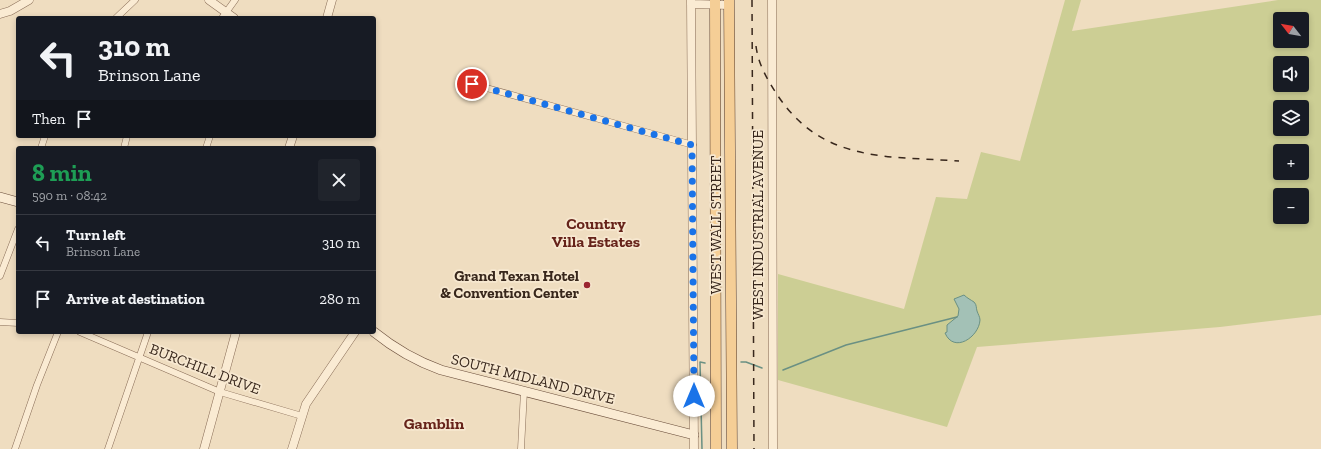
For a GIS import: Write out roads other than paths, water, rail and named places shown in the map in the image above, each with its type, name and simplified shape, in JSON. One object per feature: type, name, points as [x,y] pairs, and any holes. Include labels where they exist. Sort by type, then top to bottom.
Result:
[{"type":"main road","name":"WEST WALL STREET","points":[[715,2],[716,449]]},
{"type":"main road","name":"WEST WALL STREET","points":[[729,2],[732,449]]},
{"type":"main road","points":[[0,197],[16,201]]},
{"type":"main road","name":"SOUTH MIDLAND DRIVE","points":[[376,334],[406,356],[441,370],[694,435]]},
{"type":"street","points":[[0,14],[10,11],[30,0]]},
{"type":"street","points":[[118,16],[134,0]]},
{"type":"street","points":[[209,0],[224,15],[236,0]]},
{"type":"street","points":[[328,16],[332,0]]},
{"type":"street","name":"WEST INDUSTRIAL AVENUE","points":[[772,0],[773,449]]},
{"type":"street","points":[[691,2],[729,2]]},
{"type":"street","name":"WEST WALL STREET","points":[[691,2],[694,449]]},
{"type":"street","points":[[472,84],[692,145]]},
{"type":"street","points":[[0,276],[16,234]]},
{"type":"street","points":[[0,322],[16,323]]},
{"type":"street","points":[[15,449],[35,389],[57,334]]},
{"type":"street","name":"BURCHILL DRIVE","points":[[85,334],[220,392],[302,416]]},
{"type":"street","points":[[108,449],[147,334]]},
{"type":"street","points":[[204,449],[235,334]]},
{"type":"street","points":[[292,449],[306,404],[354,334]]},
{"type":"street","points":[[522,449],[524,391]]},
{"type":"water","points":[[964,295],[975,303],[980,320],[979,326],[971,337],[960,343],[949,339],[945,333],[947,332],[947,325],[958,316],[959,309],[954,299]]},
{"type":"waterway","points":[[783,370],[846,345],[957,317]]},
{"type":"waterway","points":[[702,449],[700,362],[705,363]]},
{"type":"waterway","points":[[741,362],[746,362],[762,368]]},
{"type":"railway","points":[[752,0],[754,449]]},
{"type":"railway","points":[[756,46],[761,66],[778,96],[796,118],[815,134],[836,145],[859,152],[882,156],[959,161]]},
{"type":"place","name":"Grand Texan Hotel & Convention Center","points":[[587,285]]},
{"type":"district","name":"Country Villa Estates","points":[[596,232]]},
{"type":"district","name":"Gamblin","points":[[434,423]]}]
